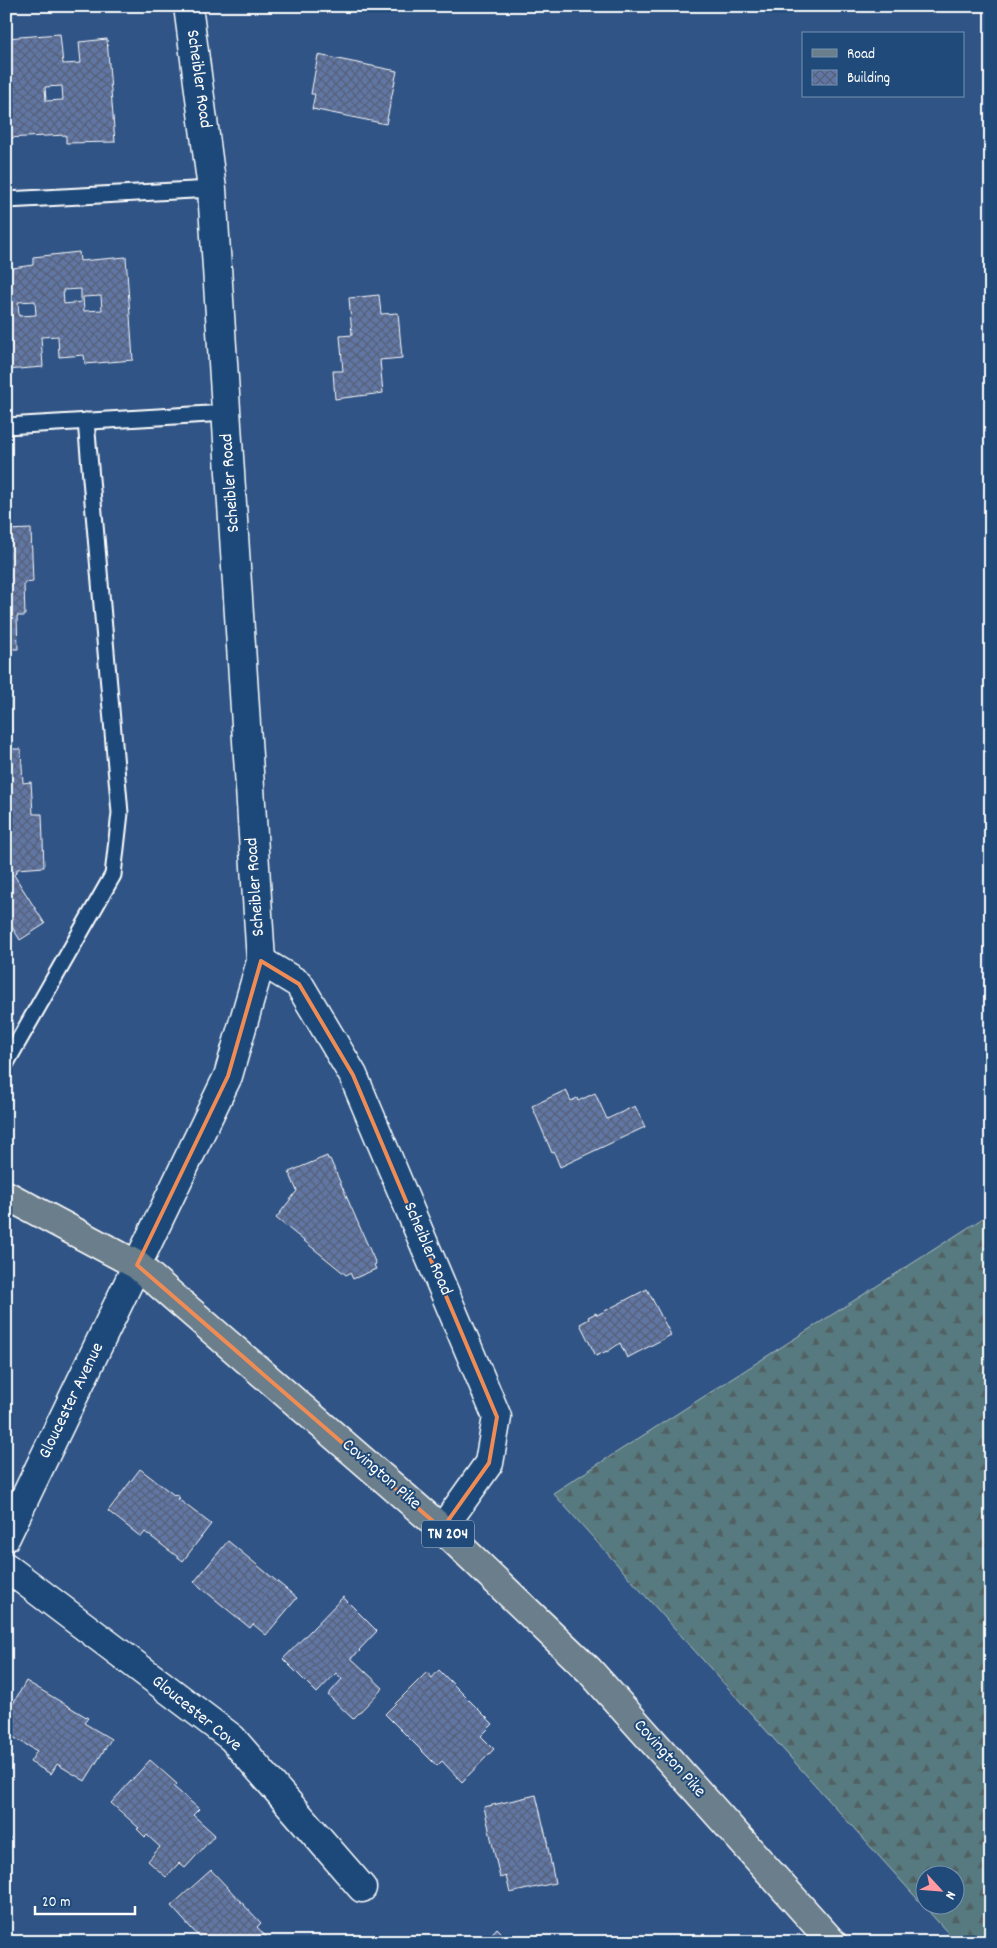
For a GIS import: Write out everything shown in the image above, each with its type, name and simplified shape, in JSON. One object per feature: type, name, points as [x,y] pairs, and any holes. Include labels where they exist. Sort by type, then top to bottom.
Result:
[{"type":"main road","name":"Covington Pike","points":[[6,1195],[137,1265],[442,1529],[589,1670],[832,1942]]},
{"type":"street","name":"Scheibler Road","points":[[137,1265],[228,1076],[261,961],[212,189],[188,6]]},
{"type":"street","name":"Scheibler Road","points":[[261,961],[299,984],[353,1075],[497,1417],[489,1463],[442,1529]]},
{"type":"street","name":"Gloucester Avenue","points":[[6,1537],[137,1265]]},
{"type":"street","name":"Gloucester Cove","points":[[6,1567],[232,1738],[362,1888]]},
{"type":"lane","points":[[6,200],[212,189]]},
{"type":"lane","points":[[6,426],[226,413]]},
{"type":"lane","points":[[6,1063],[113,875],[120,813],[86,421]]},
{"type":"highlighted area","points":[[261,961],[299,984],[353,1075],[497,1417],[489,1463],[442,1529],[137,1265],[228,1076]]},
{"type":"green space","points":[[991,1213],[991,1942],[956,1942],[933,1916],[964,1916],[964,1866],[914,1866],[914,1895],[553,1493]]},
{"type":"building","points":[[60,34],[63,64],[81,63],[79,42],[107,39],[115,142],[66,143],[66,135],[6,138],[6,38]],"holes":[[[62,86],[63,100],[46,101],[45,87]]]},
{"type":"building","points":[[318,55],[397,71],[386,124],[312,109],[315,94],[311,94]]},
{"type":"building","points":[[79,252],[80,261],[126,257],[133,360],[85,364],[84,355],[59,357],[58,336],[41,337],[43,367],[6,370],[6,269],[33,265],[33,257]],"holes":[[[81,289],[81,302],[64,304],[63,290]],[[101,296],[102,310],[84,311],[83,297]],[[35,301],[36,315],[19,316],[18,302]]]},
{"type":"building","points":[[379,295],[381,314],[398,313],[402,358],[380,360],[383,393],[335,399],[333,371],[343,371],[340,336],[352,335],[349,298]]},
{"type":"building","points":[[31,529],[33,582],[24,583],[25,616],[17,616],[18,649],[8,649],[12,749],[21,749],[23,783],[31,782],[33,814],[42,814],[44,867],[17,869],[14,875],[45,924],[20,940],[6,917],[6,530]]},
{"type":"building","points":[[566,1090],[571,1101],[577,1098],[578,1101],[595,1093],[607,1119],[635,1106],[645,1127],[560,1167],[532,1106]]},
{"type":"building","points":[[327,1156],[376,1264],[374,1265],[376,1269],[353,1279],[350,1273],[346,1275],[276,1218],[297,1191],[289,1172]]},
{"type":"building","points":[[647,1289],[671,1335],[627,1358],[620,1343],[607,1352],[596,1356],[580,1324],[589,1319],[588,1317],[596,1313],[597,1315]]},
{"type":"building","points":[[140,1469],[175,1494],[180,1498],[178,1499],[211,1524],[183,1561],[145,1532],[141,1537],[108,1511]]},
{"type":"building","points":[[228,1541],[297,1598],[266,1635],[253,1624],[250,1628],[194,1582]]},
{"type":"building","points":[[343,1597],[377,1631],[360,1651],[351,1658],[383,1688],[353,1719],[328,1695],[342,1679],[336,1673],[317,1693],[283,1659]]},
{"type":"building","points":[[439,1670],[493,1724],[481,1736],[494,1749],[462,1782],[442,1761],[437,1766],[385,1714],[427,1672],[432,1678]]},
{"type":"building","points":[[26,1681],[88,1718],[84,1723],[111,1739],[85,1781],[57,1764],[51,1774],[30,1762],[37,1751],[6,1733],[6,1716]]},
{"type":"building","points":[[150,1760],[177,1784],[174,1787],[199,1809],[193,1815],[215,1835],[185,1868],[179,1863],[166,1877],[148,1861],[160,1847],[147,1835],[145,1837],[137,1829],[139,1828],[111,1803]]},
{"type":"building","points":[[536,1795],[547,1837],[555,1883],[510,1893],[506,1876],[500,1878],[484,1807]]},
{"type":"building","points":[[6,1835],[11,1838],[6,1845]]},
{"type":"building","points":[[211,1870],[261,1923],[257,1927],[268,1939],[265,1942],[199,1942],[201,1939],[171,1906]]},
{"type":"building","points":[[497,1928],[511,1942],[484,1942]]}]
